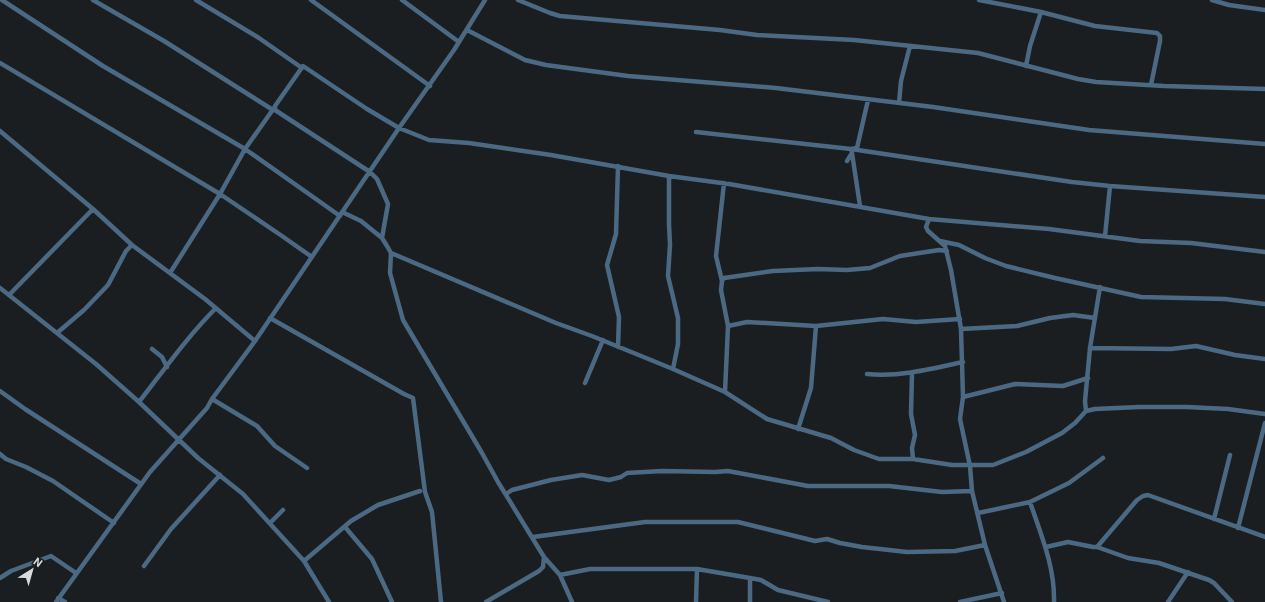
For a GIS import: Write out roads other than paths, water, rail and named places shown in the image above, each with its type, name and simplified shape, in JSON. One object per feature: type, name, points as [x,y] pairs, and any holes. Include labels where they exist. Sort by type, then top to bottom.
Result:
[{"type":"street","points":[[2,0],[103,66],[245,149],[341,214],[361,221],[382,238],[391,253],[390,273],[403,320],[544,556],[560,575],[572,602]]},
{"type":"street","points":[[93,0],[164,41],[274,109],[370,172],[377,179],[388,204],[382,238]]},
{"type":"street","points":[[196,0],[259,38],[302,68],[305,66],[367,109],[399,128],[429,140],[469,143],[618,166],[669,176],[724,183],[929,219],[1042,228],[1140,241],[1191,243],[1265,252]]},
{"type":"street","points":[[311,0],[430,86]]},
{"type":"street","points":[[402,0],[460,42]]},
{"type":"street","points":[[65,602],[57,600],[141,484],[207,408],[255,341],[399,128],[460,42],[484,0]]},
{"type":"street","points":[[518,0],[560,16],[720,30],[757,35],[854,40],[978,53],[1078,79],[1096,82],[1151,86],[1265,89]]},
{"type":"street","points":[[979,0],[1041,12],[1095,26],[1157,33],[1160,36],[1160,40],[1151,86]]},
{"type":"street","points":[[1212,0],[1229,5],[1265,10]]},
{"type":"street","points":[[1026,66],[1030,46],[1041,12]]},
{"type":"street","points":[[467,30],[525,60],[546,66],[628,76],[776,88],[898,103],[1089,130],[1265,144]]},
{"type":"street","points":[[898,103],[901,81],[910,46]]},
{"type":"street","points":[[0,63],[220,194],[312,257]]},
{"type":"street","points":[[170,273],[220,194],[245,149],[302,68]]},
{"type":"street","points":[[852,149],[857,148],[868,100]]},
{"type":"street","points":[[0,131],[93,209],[132,245],[186,284],[255,341]]},
{"type":"street","points":[[696,132],[852,149],[987,168],[1072,182],[1265,197]]},
{"type":"street","points":[[847,161],[852,153],[852,149]]},
{"type":"street","points":[[852,149],[860,206]]},
{"type":"street","points":[[618,166],[616,234],[607,265],[619,317],[618,347]]},
{"type":"street","points":[[669,176],[670,245],[668,276],[678,318],[678,344],[672,369]]},
{"type":"street","points":[[724,183],[716,256],[722,281],[721,290],[728,326],[725,392]]},
{"type":"street","points":[[1105,236],[1110,186]]},
{"type":"street","points":[[9,296],[93,209]]},
{"type":"street","points":[[929,219],[926,227],[928,231],[940,241],[947,250],[961,328],[963,397],[960,419],[970,466],[972,491],[985,545],[1004,602]]},
{"type":"street","points":[[940,241],[959,245],[985,258],[1006,266],[1141,297],[1225,299],[1265,304]]},
{"type":"street","points":[[57,334],[84,310],[108,285],[126,251],[132,245]]},
{"type":"street","points":[[722,281],[727,277],[773,271],[818,269],[847,270],[870,268],[900,256],[947,250]]},
{"type":"street","points":[[391,253],[556,323],[603,340],[725,392],[767,419],[831,438],[854,450],[879,458],[913,459],[952,465],[993,466],[1026,452],[1062,433],[1075,423],[1086,411],[1139,407],[1187,407],[1228,409],[1265,414]]},
{"type":"street","points":[[1086,411],[1085,401],[1090,348],[1100,287]]},
{"type":"street","points":[[0,288],[96,364],[198,458],[243,494],[304,561],[329,602]]},
{"type":"street","points":[[139,402],[167,368],[195,329],[216,308]]},
{"type":"street","points":[[961,328],[1017,326],[1050,318],[1073,315],[1095,318]]},
{"type":"street","points":[[270,318],[413,398],[425,492],[432,512],[441,602]]},
{"type":"street","points":[[728,326],[747,322],[816,326],[883,319],[916,322],[960,319]]},
{"type":"street","points":[[798,429],[811,388],[816,326]]},
{"type":"street","points":[[585,383],[603,340]]},
{"type":"street","points":[[1090,348],[1171,349],[1196,346],[1235,355],[1265,359]]},
{"type":"street","points":[[152,349],[162,357],[167,368]]},
{"type":"street","points":[[867,374],[912,374],[963,362]]},
{"type":"street","points":[[912,374],[911,414],[915,435],[912,448],[913,459]]},
{"type":"street","points":[[963,397],[1015,384],[1063,386],[1088,378]]},
{"type":"street","points":[[0,391],[25,409],[141,484]]},
{"type":"street","points":[[212,399],[257,426],[275,446],[307,468]]},
{"type":"street","points":[[1238,528],[1265,423]]},
{"type":"street","points":[[0,454],[6,459],[53,480],[114,523]]},
{"type":"street","points":[[1214,518],[1230,454]]},
{"type":"street","points":[[978,513],[1030,502],[1069,483],[1103,458]]},
{"type":"street","points":[[506,494],[512,490],[551,480],[582,475],[609,480],[621,477],[627,473],[662,471],[728,471],[808,486],[889,486],[942,492],[972,491]]},
{"type":"street","points":[[144,566],[171,529],[220,476]]},
{"type":"street","points":[[304,561],[351,521],[378,505],[420,491]]},
{"type":"street","points":[[1097,547],[1137,500],[1143,496],[1153,496],[1265,537]]},
{"type":"street","points":[[1030,502],[1046,547],[1053,575],[1054,602]]},
{"type":"street","points":[[270,523],[283,510]]},
{"type":"street","points":[[533,537],[646,522],[738,522],[815,541],[828,539],[862,547],[907,552],[955,551],[985,545]]},
{"type":"street","points":[[345,527],[372,559],[392,602]]},
{"type":"street","points":[[1046,547],[1068,542],[1093,548],[1097,547],[1128,558],[1152,561],[1188,572],[1214,583],[1232,602]]},
{"type":"street","points":[[0,578],[11,571],[51,556],[76,573]]},
{"type":"street","points":[[486,602],[539,571],[543,567],[544,556]]},
{"type":"street","points":[[560,575],[590,569],[697,569],[761,580],[778,590],[828,602]]},
{"type":"street","points":[[696,602],[697,569]]},
{"type":"street","points":[[1168,602],[1188,572]]},
{"type":"street","points":[[750,578],[750,602]]},
{"type":"street","points":[[960,602],[1002,593]]}]
